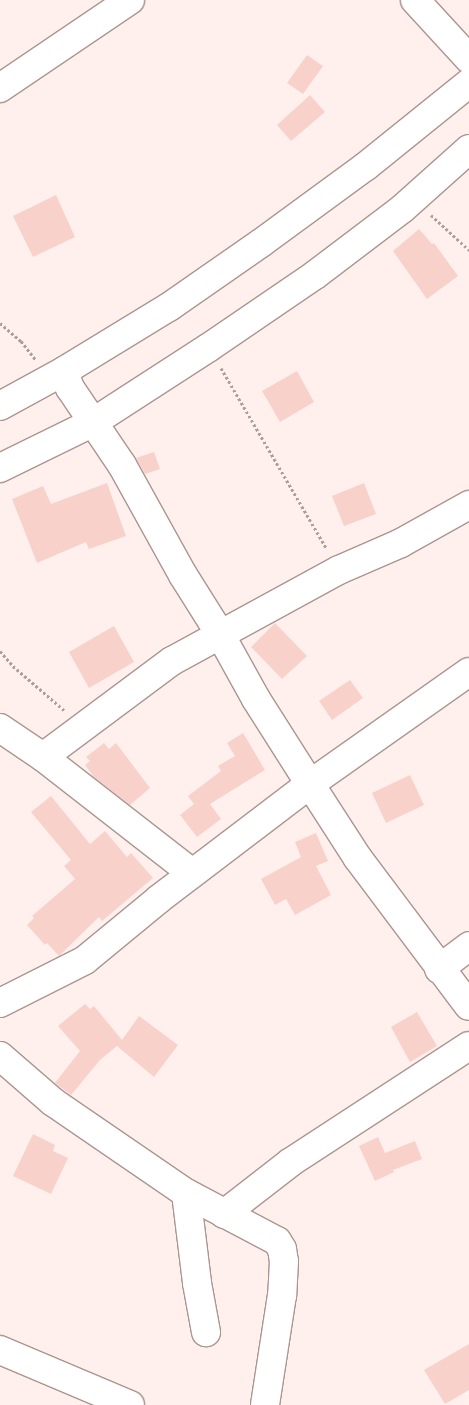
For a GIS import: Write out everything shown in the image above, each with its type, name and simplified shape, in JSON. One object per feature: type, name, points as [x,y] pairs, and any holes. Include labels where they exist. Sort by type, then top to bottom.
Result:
[{"type":"street","points":[[0,88],[130,0]]},
{"type":"street","points":[[415,0],[469,59]]},
{"type":"street","points":[[0,406],[169,306],[261,243],[365,167],[469,83]]},
{"type":"street","points":[[0,468],[92,423],[208,348],[315,275],[413,199],[469,149]]},
{"type":"street","points":[[55,375],[70,388],[92,423],[122,464],[183,575],[220,634],[256,699],[357,857],[469,1006]]},
{"type":"street","points":[[42,757],[172,661],[339,570],[401,543],[469,505]]},
{"type":"street","points":[[0,1003],[85,960],[192,873],[310,784],[469,672]]},
{"type":"street","points":[[0,728],[42,757],[192,873]]},
{"type":"street","points":[[440,969],[469,946]]},
{"type":"street","points":[[224,1214],[291,1162],[469,1046]]},
{"type":"street","points":[[0,1056],[53,1102],[186,1193],[277,1241],[282,1249],[282,1295],[265,1405]]},
{"type":"street","points":[[186,1193],[196,1283],[206,1332]]},
{"type":"street","points":[[0,1350],[130,1405]]},
{"type":"path","points":[[413,199],[469,250]]},
{"type":"path","points":[[0,323],[55,375]]},
{"type":"path","points":[[208,348],[225,373],[339,570]]},
{"type":"path","points":[[0,651],[13,666],[84,727]]},
{"type":"building","points":[[307,55],[323,66],[303,94],[287,83]]},
{"type":"building","points":[[310,95],[325,112],[291,141],[277,125]]},
{"type":"building","points":[[56,195],[75,237],[33,257],[13,216]]},
{"type":"building","points":[[419,229],[432,244],[434,243],[458,276],[427,299],[393,251]]},
{"type":"building","points":[[297,371],[314,402],[280,422],[262,391]]},
{"type":"building","points":[[154,452],[160,469],[145,474],[136,458]]},
{"type":"building","points":[[107,483],[126,536],[89,549],[86,542],[37,563],[12,499],[43,486],[51,504]]},
{"type":"building","points":[[364,483],[376,514],[344,526],[332,496]]},
{"type":"building","points":[[275,623],[307,656],[282,679],[251,647]]},
{"type":"building","points":[[114,626],[134,662],[89,688],[69,652]]},
{"type":"building","points":[[350,680],[363,698],[332,720],[319,701]]},
{"type":"building","points":[[243,733],[265,770],[210,804],[221,819],[197,837],[180,815],[194,804],[188,796],[221,771],[218,766],[235,756],[227,743]]},
{"type":"building","points":[[104,743],[109,749],[116,743],[150,788],[130,805],[94,777],[85,765],[90,761],[86,757]]},
{"type":"building","points":[[410,775],[424,805],[386,823],[372,793]]},
{"type":"building","points":[[51,796],[90,844],[105,831],[127,857],[131,853],[153,878],[102,921],[99,917],[59,956],[47,943],[45,945],[27,925],[34,918],[32,916],[75,879],[64,866],[71,860],[31,812]]},
{"type":"building","points":[[316,833],[328,861],[316,866],[331,895],[295,915],[286,899],[275,905],[261,879],[301,857],[295,842]]},
{"type":"building","points":[[85,1004],[90,1009],[94,1006],[122,1040],[139,1016],[178,1045],[154,1077],[117,1046],[100,1060],[71,1095],[55,1083],[80,1051],[58,1026]]},
{"type":"building","points":[[417,1012],[437,1046],[410,1062],[391,1027]]},
{"type":"building","points":[[33,1134],[55,1145],[53,1151],[68,1158],[51,1194],[13,1176]]},
{"type":"building","points":[[378,1137],[385,1153],[415,1141],[422,1159],[393,1170],[394,1172],[375,1181],[359,1146]]},
{"type":"building","points":[[469,1344],[469,1390],[445,1404],[424,1370]]}]
